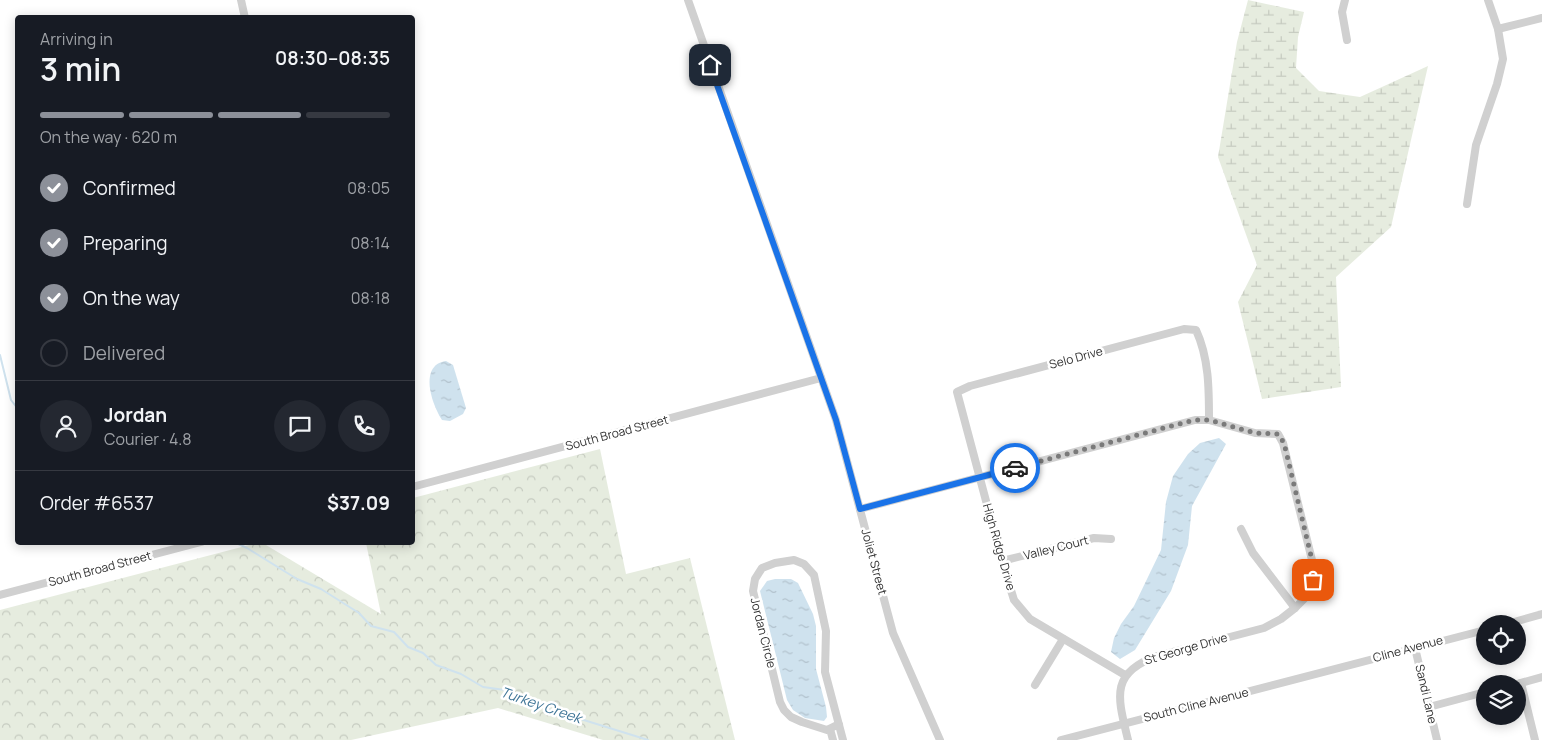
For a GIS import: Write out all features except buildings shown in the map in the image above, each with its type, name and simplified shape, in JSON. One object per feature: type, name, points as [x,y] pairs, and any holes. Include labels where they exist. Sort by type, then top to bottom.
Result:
[{"type":"street","points":[[241,0],[244,15]]},
{"type":"street","name":"Joliet Street","points":[[688,0],[775,252],[836,420],[894,634],[940,740]]},
{"type":"street","points":[[1345,0],[1342,12],[1347,40]]},
{"type":"street","points":[[1467,204],[1476,145],[1497,84],[1503,59],[1498,29],[1488,0]]},
{"type":"street","points":[[1498,29],[1542,18]]},
{"type":"street","name":"Selo Drive","points":[[957,392],[970,386],[1184,329],[1196,330],[1205,356],[1209,382],[1209,420]]},
{"type":"street","name":"South Broad Street","points":[[415,486],[822,378]]},
{"type":"street","name":"High Ridge Drive","points":[[957,392],[1014,600],[1030,619],[1125,675]]},
{"type":"street","points":[[860,509],[1186,422],[1209,420]]},
{"type":"street","name":"St George Drive","points":[[1125,675],[1139,662],[1264,628],[1281,619],[1295,608],[1308,595],[1313,580],[1313,564],[1284,443],[1278,434],[1255,433],[1209,420]]},
{"type":"street","points":[[1241,529],[1253,553],[1295,608]]},
{"type":"street","name":"Valley Court","points":[[1002,561],[1094,538],[1111,539]]},
{"type":"street","name":"South Broad Street","points":[[0,595],[190,545]]},
{"type":"street","name":"Jordan Circle","points":[[830,729],[827,730],[797,720],[784,710],[780,702],[753,591],[755,578],[762,568],[775,563],[794,560],[804,564],[814,575],[826,631],[824,672],[843,740]]},
{"type":"street","points":[[1526,619],[1542,614]]},
{"type":"street","name":"Cline Avenue","points":[[1332,670],[1476,632]]},
{"type":"street","points":[[1035,685],[1063,639]]},
{"type":"street","name":"Sandi Lane","points":[[1415,648],[1437,740]]},
{"type":"street","name":"South Cline Avenue","points":[[1061,740],[1332,670]]},
{"type":"street","points":[[1125,675],[1120,688],[1120,702],[1128,740]]},
{"type":"street","points":[[1526,681],[1542,677]]},
{"type":"street","points":[[1429,707],[1476,694]]},
{"type":"street","points":[[1526,708],[1535,740]]},
{"type":"street","points":[[833,740],[830,729],[839,724]]},
{"type":"green space","points":[[1248,0],[1304,12],[1298,37],[1296,68],[1319,91],[1360,97],[1428,66],[1391,227],[1336,277],[1341,387],[1262,399],[1238,302],[1257,265],[1218,157],[1237,42]]},
{"type":"green space","points":[[600,449],[626,574],[690,558],[735,740],[603,740],[498,708],[351,740],[0,740],[0,610],[249,545],[266,545],[381,614],[366,545],[415,545],[415,497]]},
{"type":"water","points":[[446,361],[453,365],[466,408],[463,414],[450,421],[442,420],[438,413],[431,396],[430,386],[432,370],[437,364]]},
{"type":"water","points":[[1219,438],[1226,444],[1192,506],[1188,545],[1171,591],[1135,650],[1120,659],[1111,652],[1114,638],[1134,606],[1161,550],[1166,502],[1173,476],[1188,454],[1200,443]]},
{"type":"water","points":[[791,579],[798,583],[813,614],[816,626],[816,669],[826,707],[827,717],[824,721],[805,718],[793,710],[787,700],[760,591],[767,581]]},
{"type":"waterway","name":"Turkey Creek","points":[[0,355],[11,400],[15,405]]},
{"type":"waterway","name":"Turkey Creek","points":[[240,545],[297,579],[321,589],[359,613],[371,626],[394,632],[408,647],[423,653],[436,665],[461,674],[483,687],[505,690],[513,698],[648,740]]},
{"type":"way so far","points":[[1015,468],[1194,420],[1221,422],[1255,433],[1278,434],[1284,443],[1313,564],[1313,580]]},
{"type":"route","points":[[710,65],[775,252],[822,378],[836,420],[860,509],[1015,468]]}]
